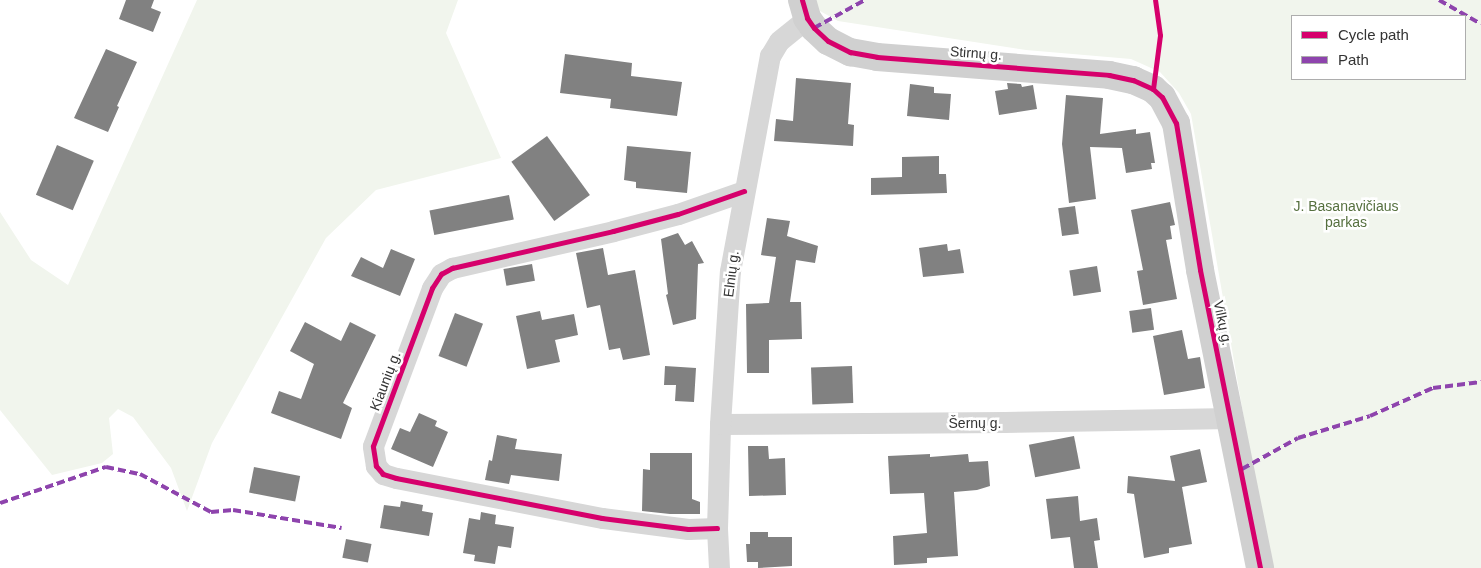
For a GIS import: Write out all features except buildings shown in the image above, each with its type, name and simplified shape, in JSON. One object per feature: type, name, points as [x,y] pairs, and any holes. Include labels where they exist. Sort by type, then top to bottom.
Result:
[{"type":"street","name":"Stirnų g.","points":[[804,9],[814,28],[828,41],[859,54],[1109,75],[1133,80],[1153,89]]},
{"type":"street","name":"Elnių g.","points":[[718,568],[717,528],[720,424],[730,271],[770,56],[804,9]]},
{"type":"street","name":"Vilkų g.","points":[[1153,89],[1168,106],[1176,124],[1200,270],[1260,568]]},
{"type":"street","name":"Kiaunių g.","points":[[717,528],[688,529],[602,518],[396,478],[383,474],[376,466],[373,446],[432,288],[441,274],[452,268],[678,214],[744,191]]},
{"type":"street","name":"Šernų g.","points":[[720,424],[1231,418]]},
{"type":"green space","points":[[197,0],[458,0],[446,33],[501,158],[376,190],[326,238],[212,443],[187,511],[171,468],[133,417],[118,409],[109,418],[113,454],[102,463],[52,475],[0,410],[0,212],[31,260],[68,285]]},
{"type":"green space","name":"J. Basanavičiaus parkas","points":[[800,0],[1481,0],[1481,568],[1270,568],[1191,114],[1179,93],[1160,72],[1131,59],[1026,50],[838,21]]},
{"type":"marked path","points":[[814,28],[865,0]]},
{"type":"marked path","points":[[1439,0],[1465,15]]},
{"type":"marked path","points":[[1466,15],[1481,24]]},
{"type":"marked path","points":[[1242,469],[1298,438],[1370,416],[1433,388],[1481,382]]},
{"type":"marked path","points":[[0,503],[106,467],[140,474],[211,512],[233,510],[342,528]]},
{"type":"cycle path","points":[[802,0],[807,18],[814,28],[828,41],[850,52],[877,57],[1109,75],[1133,80],[1153,89],[1162,97],[1176,123],[1200,270],[1260,568]]},
{"type":"cycle path","points":[[1153,89],[1160,35],[1155,0]]},
{"type":"cycle path","points":[[717,528],[688,529],[602,518],[396,478],[383,474],[376,466],[373,446],[432,288],[441,274],[452,268],[678,214],[744,191]]}]
